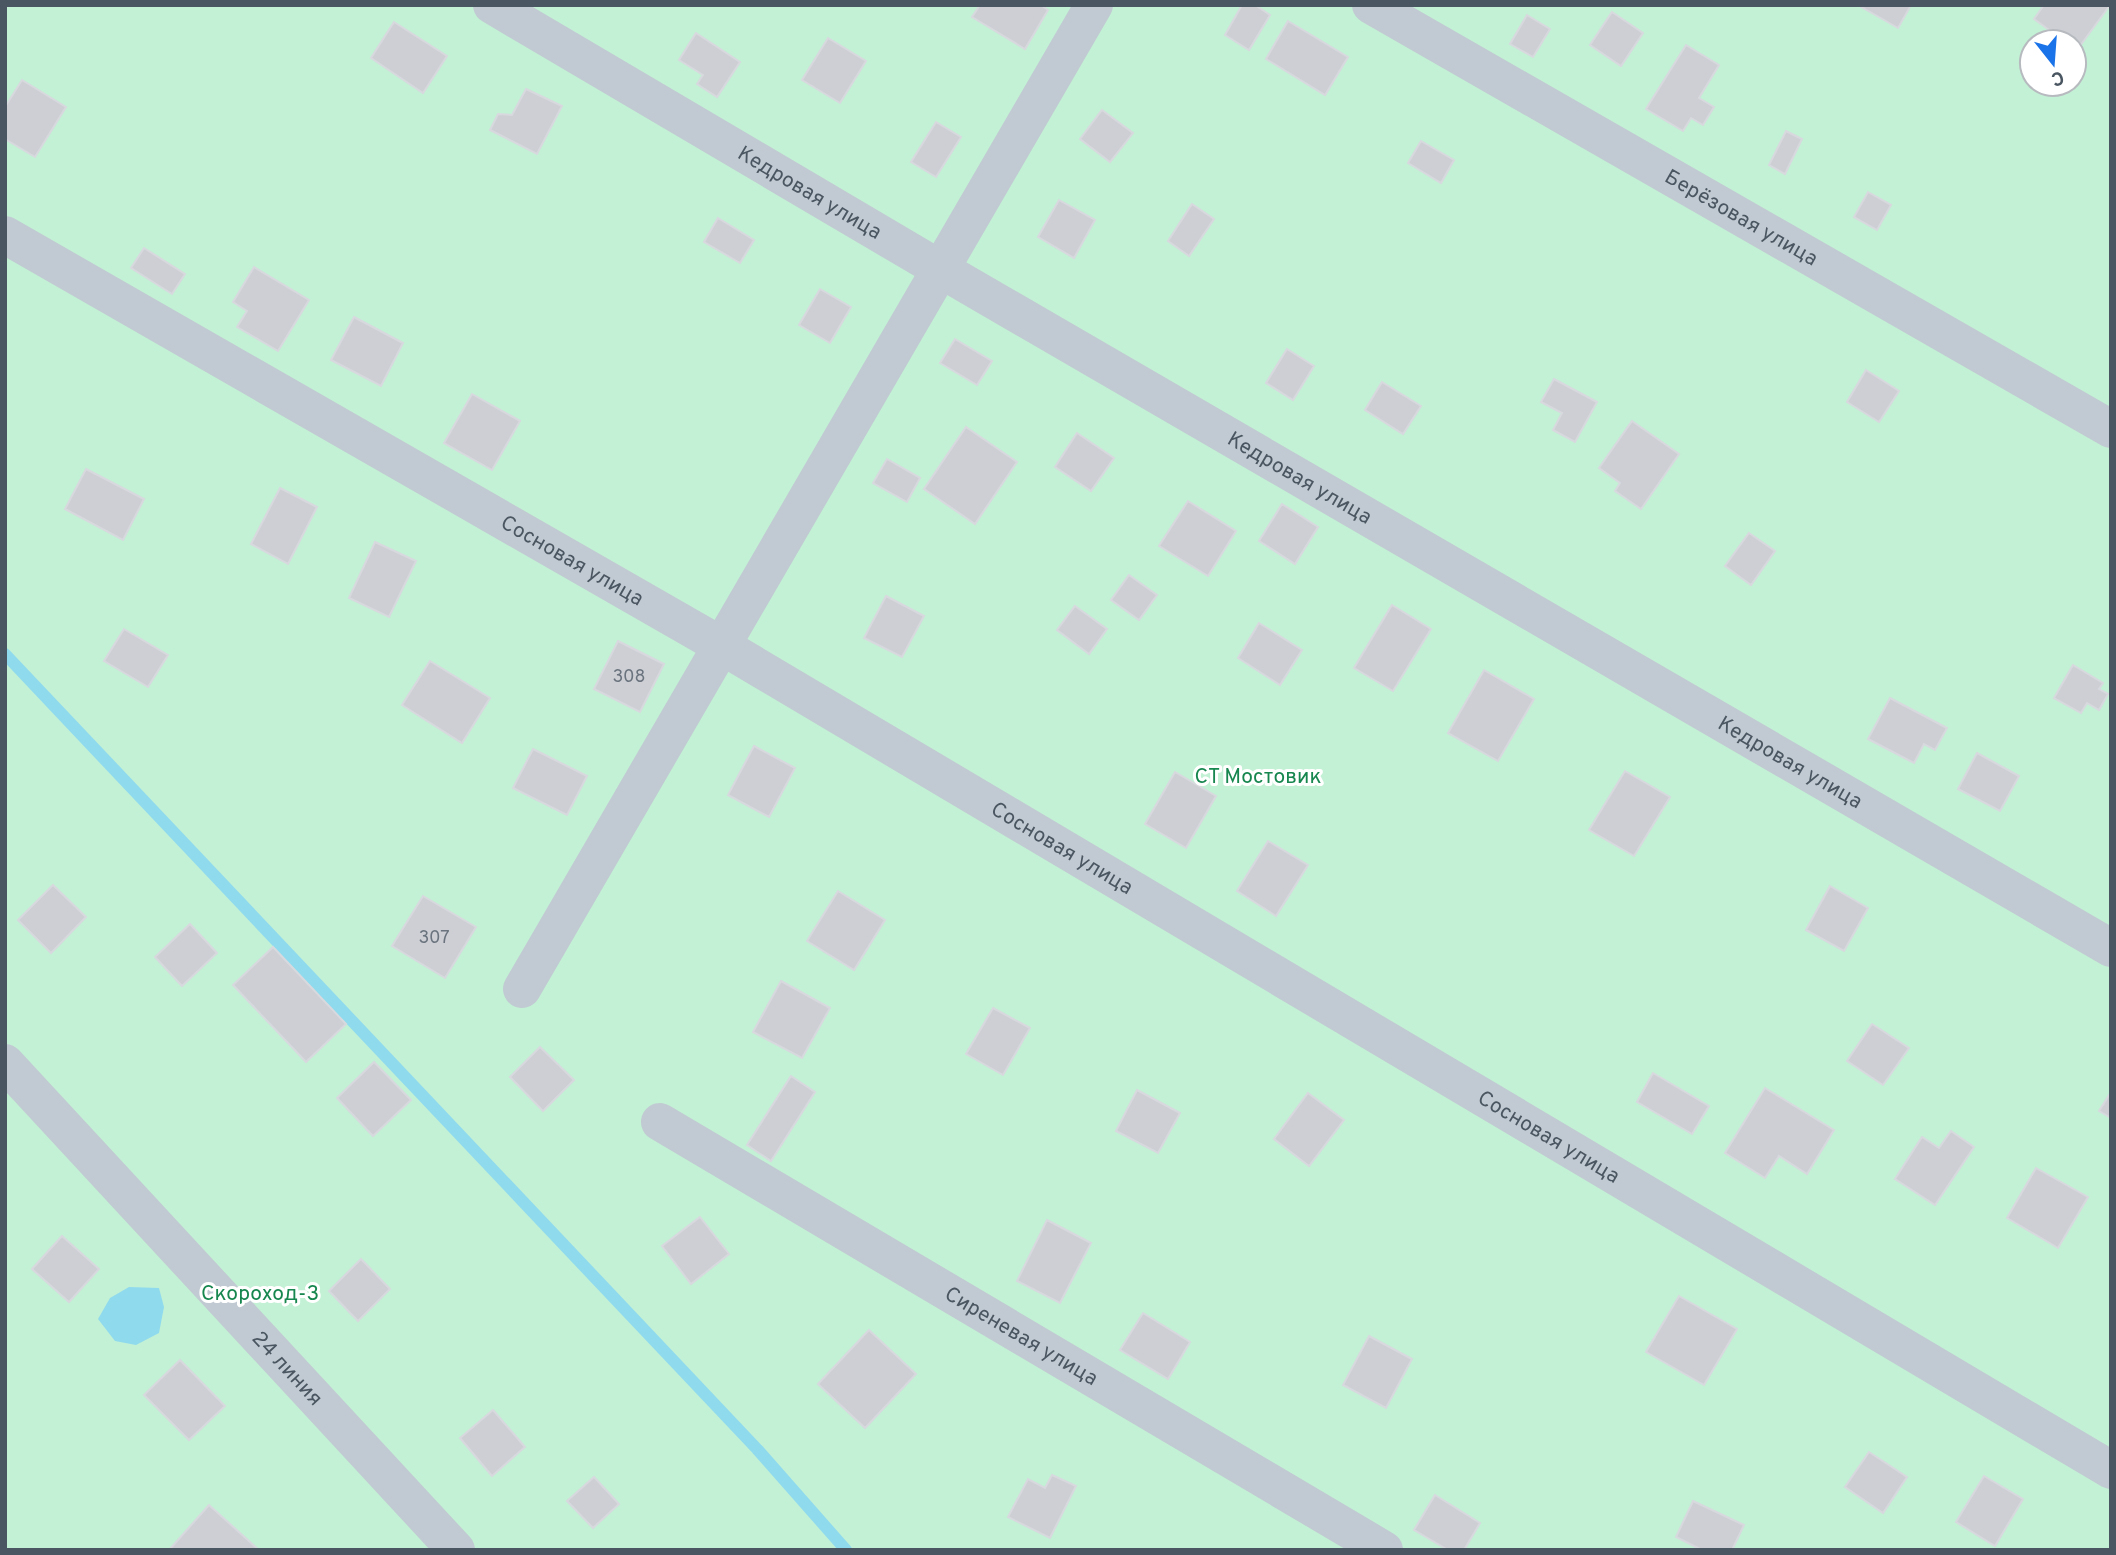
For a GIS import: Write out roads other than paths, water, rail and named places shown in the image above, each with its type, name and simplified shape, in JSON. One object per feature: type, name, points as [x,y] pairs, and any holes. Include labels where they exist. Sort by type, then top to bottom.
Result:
[{"type":"street","name":"Кедровая улица","points":[[492,5],[940,269],[2111,948]]},
{"type":"street","points":[[522,989],[1094,5]]},
{"type":"street","name":"Берёзовая улица","points":[[1371,5],[2111,429]]},
{"type":"street","name":"Сосновая улица","points":[[5,235],[722,646],[2111,1470]]},
{"type":"street","name":"24 линия","points":[[5,1063],[456,1550]]},
{"type":"street","name":"Сиреневая улица","points":[[660,1122],[1384,1550]]},
{"type":"water","points":[[129,1287],[159,1288],[164,1307],[159,1333],[136,1345],[115,1341],[98,1319],[110,1298]]},
{"type":"waterway","points":[[5,654],[757,1449],[846,1550]]},
{"type":"park label","name":"СТ Мостовик","points":[[1258,776]]},
{"type":"park label","name":"Скороход-3","points":[[260,1293]]}]
